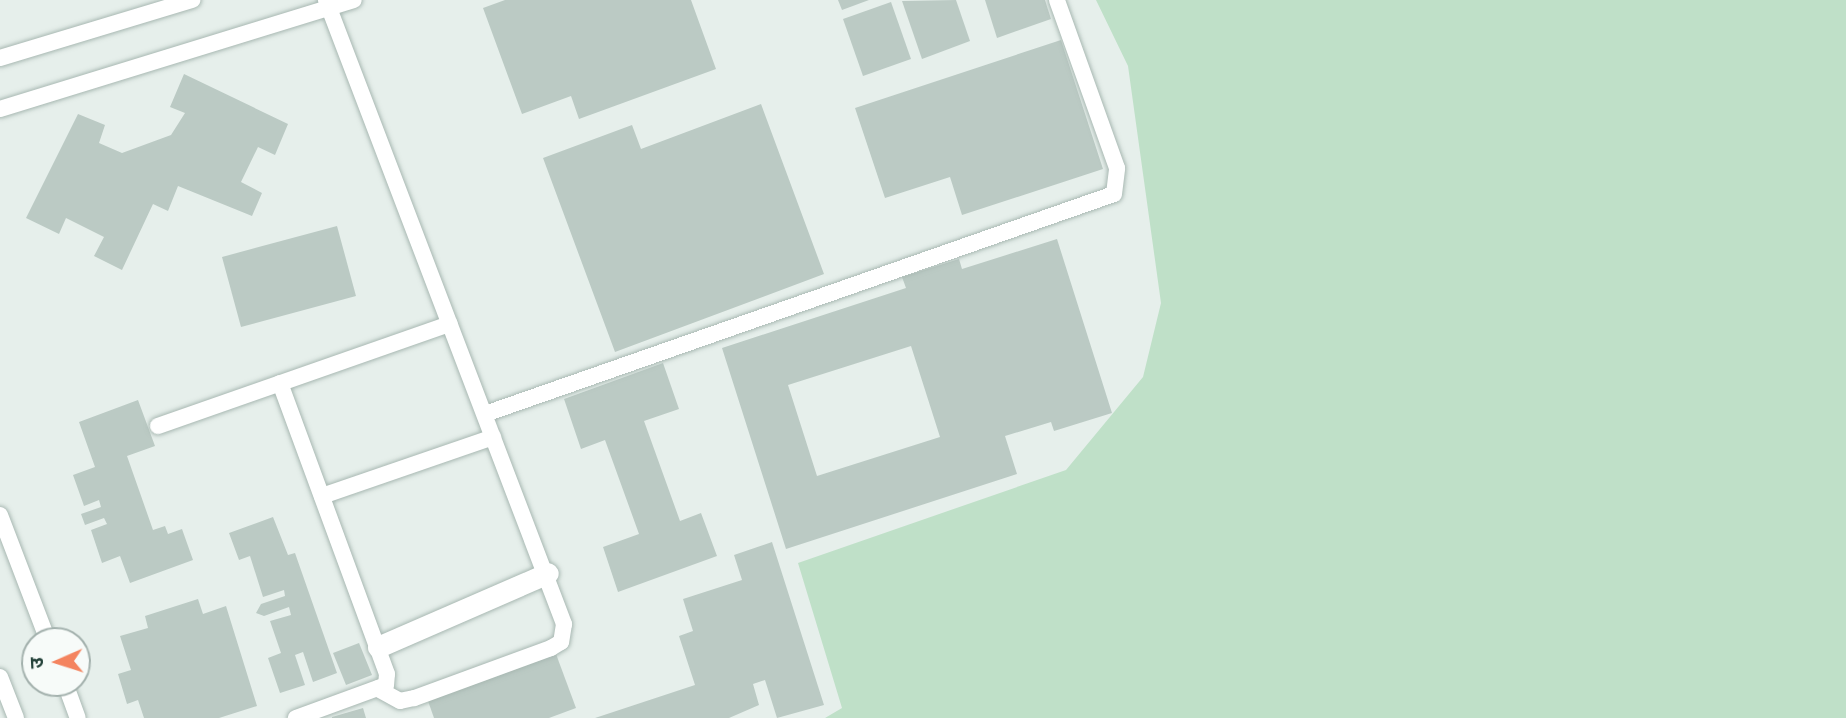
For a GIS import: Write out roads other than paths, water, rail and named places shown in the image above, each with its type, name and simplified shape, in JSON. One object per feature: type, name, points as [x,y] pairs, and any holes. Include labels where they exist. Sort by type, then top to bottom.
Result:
[{"type":"street","points":[[378,647],[548,573]]},
{"type":"lane","points":[[0,58],[192,0]]},
{"type":"lane","points":[[0,109],[327,4],[354,0]]},
{"type":"lane","points":[[485,414],[1114,194],[1117,168],[1058,0]]},
{"type":"lane","points":[[327,4],[548,573],[565,624],[561,642],[414,698],[400,701],[377,688]]},
{"type":"lane","points":[[158,426],[450,324]]},
{"type":"lane","points":[[280,383],[387,674],[386,685],[296,718]]},
{"type":"lane","points":[[322,496],[494,436]]},
{"type":"lane","points":[[0,515],[43,627]]},
{"type":"lane","points":[[0,677],[16,718]]},
{"type":"lane","points":[[70,697],[78,718]]}]
